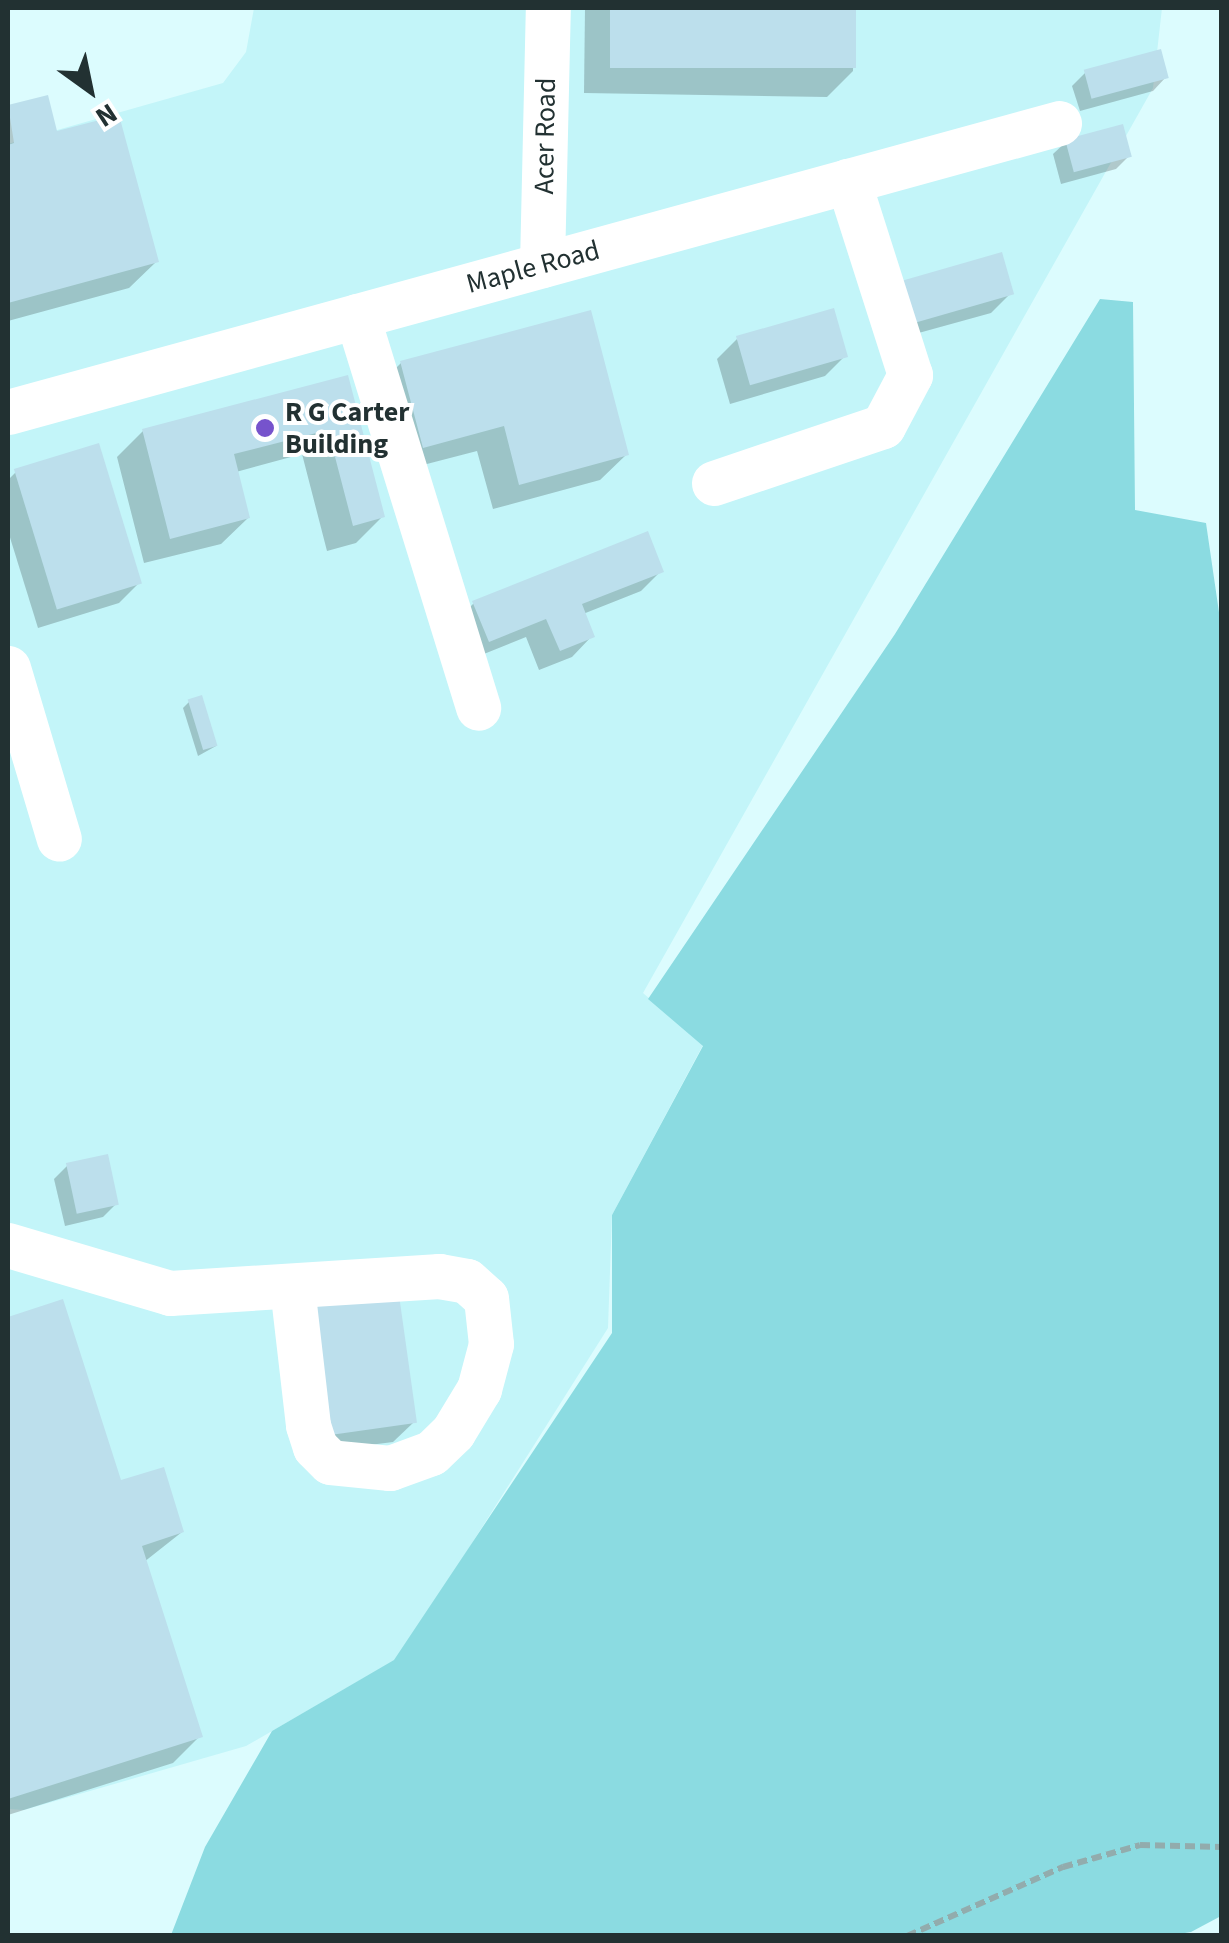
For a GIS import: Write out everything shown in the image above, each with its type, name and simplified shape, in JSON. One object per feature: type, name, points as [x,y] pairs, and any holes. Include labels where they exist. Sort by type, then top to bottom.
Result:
[{"type":"street","name":"Acer Road","points":[[542,265],[548,8]]},
{"type":"street","name":"Maple Road","points":[[8,412],[1059,122]]},
{"type":"street","points":[[714,483],[883,426],[910,375],[848,181]]},
{"type":"street","points":[[356,316],[478,708]]},
{"type":"street","points":[[8,668],[59,839]]},
{"type":"street","points":[[8,1246],[170,1293],[439,1276],[467,1282],[486,1298],[491,1344],[478,1389],[453,1432],[431,1454],[390,1468],[330,1462],[315,1447],[308,1425],[292,1288]]},
{"type":"path","points":[[907,1936],[1064,1867],[1140,1845],[1222,1847]]},
{"type":"shaded area","points":[[254,8],[1162,8],[1153,88],[643,993],[703,1045],[612,1215],[608,1328],[400,1657],[246,1746],[24,1810],[8,1809],[8,144],[223,83],[246,52]]},
{"type":"shaded area","points":[[1100,299],[1133,302],[1135,510],[1206,523],[1221,626],[1221,1916],[1191,1932],[1167,1936],[171,1935],[205,1847],[272,1731],[394,1660],[612,1333],[612,1215],[703,1046],[648,999],[895,634]]},
{"type":"building","points":[[610,8],[856,8],[856,68],[610,68]]},
{"type":"building","points":[[1161,49],[1169,78],[1091,99],[1084,70]]},
{"type":"building","points":[[48,95],[57,131],[119,115],[159,262],[8,303],[8,145],[14,143],[8,105]]},
{"type":"building","points":[[1123,124],[1132,157],[1074,172],[1065,140]]},
{"type":"building","points":[[1002,252],[1014,294],[906,325],[893,283]]},
{"type":"building","points":[[834,308],[848,357],[750,385],[736,336]]},
{"type":"building","points":[[591,310],[629,455],[519,485],[504,426],[423,448],[400,361]]},
{"type":"building","points":[[348,375],[385,517],[353,526],[328,430],[234,454],[250,518],[170,539],[142,429]]},
{"type":"building","points":[[99,443],[142,584],[57,610],[14,469]]},
{"type":"building","points":[[648,531],[664,572],[582,604],[595,637],[560,651],[546,619],[489,642],[472,601]]},
{"type":"building","points":[[202,695],[217,746],[203,750],[188,699]]},
{"type":"building","points":[[108,1154],[119,1205],[77,1214],[66,1163]]},
{"type":"building","points":[[399,1295],[417,1423],[327,1435],[309,1308]]},
{"type":"building","points":[[63,1299],[121,1480],[164,1467],[184,1532],[142,1546],[203,1737],[8,1799],[8,1317]]},
{"type":"place","name":"R G Carter Building","points":[[265,428]]}]
